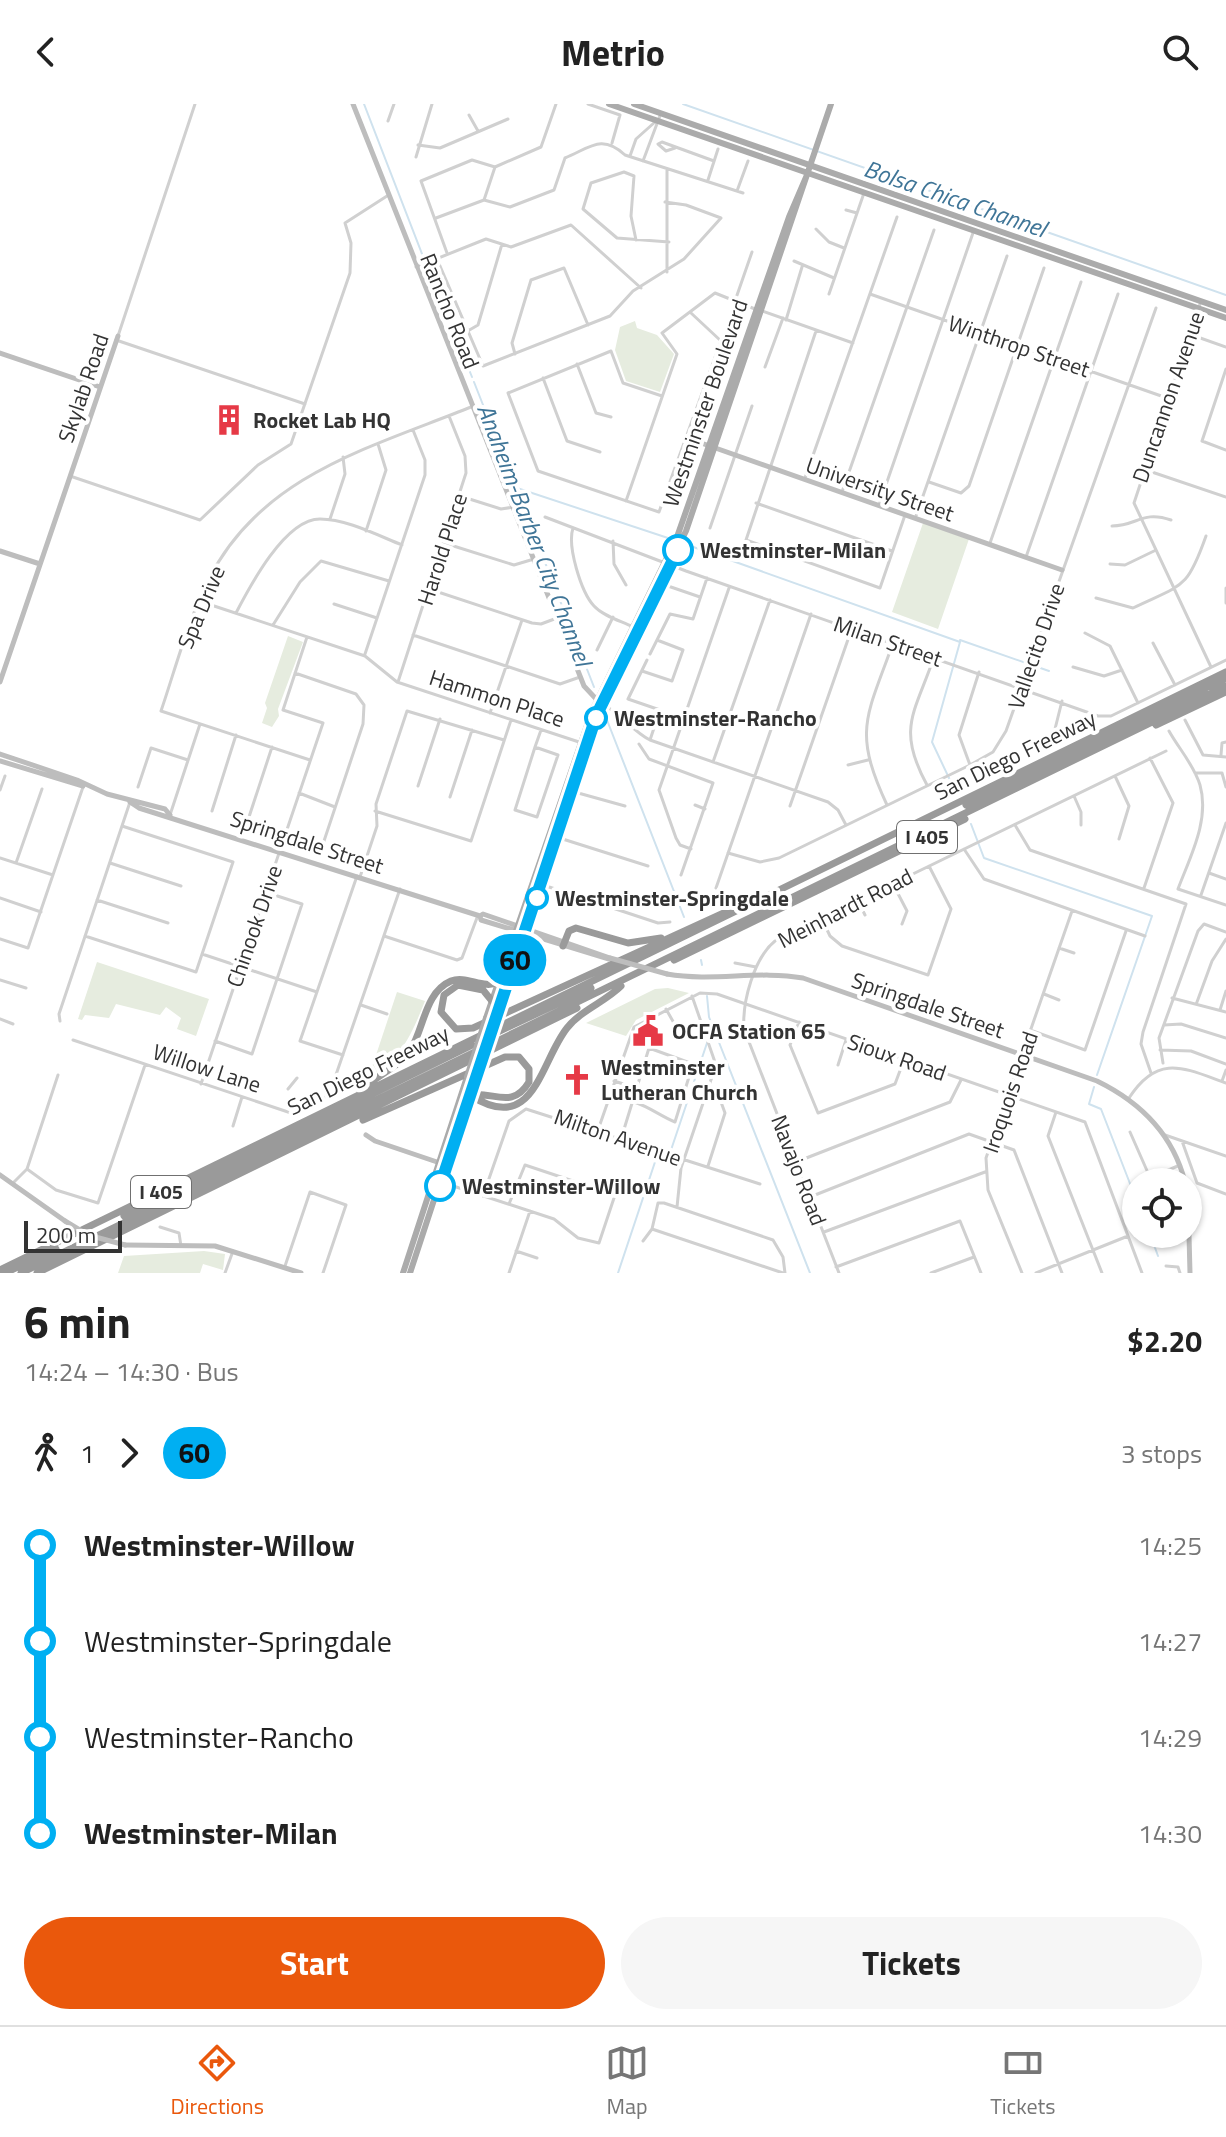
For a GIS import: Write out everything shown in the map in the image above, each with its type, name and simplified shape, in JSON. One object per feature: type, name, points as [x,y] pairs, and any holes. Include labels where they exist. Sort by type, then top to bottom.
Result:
[{"type":"highway","name":"San Diego Freeway","points":[[0,1270],[1226,672]]},
{"type":"highway","points":[[5,1273],[1226,678]]},
{"type":"highway","name":"San Diego Freeway","points":[[37,1273],[1225,691]]},
{"type":"highway","points":[[21,1273],[1225,691]]},
{"type":"highway","points":[[492,1001],[483,990],[458,985],[446,992],[441,1012],[456,1029],[473,1028],[690,928],[745,904],[757,903]]},
{"type":"highway","points":[[564,943],[569,931],[576,928],[636,944],[690,928]]},
{"type":"highway","points":[[356,1097],[409,1051],[431,1000],[446,985],[463,979],[488,985],[499,982]]},
{"type":"highway","points":[[465,1094],[504,1106],[527,1098],[538,1084],[565,1031],[621,986]]},
{"type":"highway","points":[[301,1145],[505,1057],[519,1057],[528,1066],[529,1082],[512,1098],[465,1094]]},
{"type":"main road","points":[[609,104],[660,117],[950,214],[1200,304],[1226,318]]},
{"type":"main road","points":[[634,104],[807,175],[1226,310]]},
{"type":"main road","name":"Westminster Boulevard","points":[[599,702],[668,563],[713,447],[802,179],[807,175],[831,104]]},
{"type":"main road","points":[[950,214],[974,230],[981,228],[1007,234]]},
{"type":"main road","name":"Westminster Boulevard","points":[[403,1273],[444,1164],[465,1094],[476,1072],[599,702],[633,627],[668,563]]},
{"type":"main road","name":"Westminster Boulevard","points":[[465,1094],[467,1077],[492,1001],[523,930]]},
{"type":"main road","name":"Westminster Boulevard","points":[[410,1273],[438,1181]]},
{"type":"street","name":"Skylab Road","points":[[0,682],[195,104]]},
{"type":"street","name":"Rancho Road","points":[[353,104],[580,677],[586,690],[599,702]]},
{"type":"street","points":[[388,121],[394,104]]},
{"type":"street","points":[[416,157],[432,104]]},
{"type":"street","points":[[448,255],[421,181],[472,160],[495,167],[541,147],[556,104]]},
{"type":"street","points":[[588,104],[621,116],[612,143]]},
{"type":"street","points":[[469,115],[478,131]]},
{"type":"street","points":[[630,156],[636,139],[660,117]]},
{"type":"street","points":[[643,161],[660,117]]},
{"type":"street","points":[[418,145],[440,148],[508,119]]},
{"type":"street","points":[[436,218],[484,200],[510,207],[554,190],[565,158],[604,142],[612,143],[643,161],[743,193]]},
{"type":"street","points":[[675,148],[714,161]]},
{"type":"street","points":[[708,180],[718,149]]},
{"type":"street","points":[[737,191],[748,161]]},
{"type":"street","points":[[484,200],[495,167]]},
{"type":"street","points":[[667,169],[667,272]]},
{"type":"street","points":[[636,240],[631,216],[634,176],[624,172],[591,183],[583,209],[617,238],[636,240],[669,242]]},
{"type":"street","points":[[829,294],[864,193]]},
{"type":"street","points":[[70,476],[197,520],[208,516],[258,465],[291,444],[350,273],[351,243],[345,223],[387,196]]},
{"type":"street","points":[[437,259],[481,365],[610,316],[641,288],[667,272],[700,244],[721,217],[686,205],[665,202]]},
{"type":"street","points":[[846,210],[857,213]]},
{"type":"street","points":[[805,479],[897,217]]},
{"type":"street","points":[[415,267],[486,239],[511,247],[571,225],[641,288]]},
{"type":"street","points":[[816,229],[829,242],[844,248]]},
{"type":"street","points":[[842,492],[934,230]]},
{"type":"street","points":[[879,505],[974,230]]},
{"type":"street","points":[[466,332],[478,325],[502,244]]},
{"type":"street","points":[[735,301],[752,252]]},
{"type":"street","points":[[916,518],[1007,256]]},
{"type":"street","points":[[794,261],[834,278]]},
{"type":"street","points":[[765,367],[802,267]]},
{"type":"street","points":[[515,354],[512,343],[531,280],[564,268],[588,325]]},
{"type":"street","points":[[928,482],[964,493],[1044,268]]},
{"type":"street","points":[[989,544],[1081,282]]},
{"type":"street","points":[[626,501],[677,354],[662,333],[715,293],[853,343]]},
{"type":"street","name":"Winthrop Street","points":[[870,294],[1167,398]]},
{"type":"street","points":[[1026,557],[1118,294]]},
{"type":"street","name":"Duncannon Avenue","points":[[1200,304],[1134,496],[1138,518],[1211,667]]},
{"type":"street","name":"Vallecito Drive","points":[[728,853],[760,862],[770,860],[993,752],[1002,740],[1156,308]]},
{"type":"street","points":[[662,396],[623,383],[611,351],[508,393],[538,471],[659,512],[721,337],[705,329],[691,313]]},
{"type":"street","points":[[816,331],[746,540],[880,588],[906,515]]},
{"type":"street","points":[[1189,334],[1226,347]]},
{"type":"street","points":[[117,338],[305,404]]},
{"type":"street","points":[[0,353],[100,387]]},
{"type":"street","points":[[577,364],[596,413],[611,417]]},
{"type":"street","points":[[1226,369],[1202,441],[1226,450]]},
{"type":"street","points":[[543,378],[567,441],[600,452]]},
{"type":"street","points":[[1217,395],[1226,399]]},
{"type":"street","points":[[710,528],[752,406]]},
{"type":"street","name":"Spa Drive","points":[[200,724],[161,711],[199,601],[217,563],[243,528],[295,482],[343,457],[471,407]]},
{"type":"street","name":"Harold Place","points":[[397,682],[460,496],[466,462],[449,416]]},
{"type":"street","points":[[365,656],[426,470],[413,430]]},
{"type":"street","name":"University Street","points":[[687,438],[1062,570]]},
{"type":"street","points":[[366,531],[386,470],[378,444]]},
{"type":"street","points":[[329,520],[345,474],[343,457]]},
{"type":"street","points":[[1143,469],[1226,497]]},
{"type":"street","points":[[460,496],[501,509],[514,507]]},
{"type":"street","points":[[756,503],[892,551]]},
{"type":"street","points":[[1112,526],[1124,525],[1148,515],[1171,520]]},
{"type":"street","name":"Milan Street","points":[[545,517],[729,586],[1098,716],[1111,716],[1226,660]]},
{"type":"street","points":[[236,613],[252,581],[277,547],[302,525],[315,519],[366,531],[402,545]]},
{"type":"street","points":[[573,527],[570,551],[590,601],[633,627]]},
{"type":"street","points":[[1096,598],[1133,608],[1173,589],[1191,576],[1206,536]]},
{"type":"street","points":[[613,541],[614,564],[626,585]]},
{"type":"street","points":[[444,543],[514,565],[534,559]]},
{"type":"street","points":[[0,551],[40,564]]},
{"type":"street","points":[[1110,564],[1125,565],[1154,551]]},
{"type":"street","points":[[273,625],[300,582],[321,561],[389,581]]},
{"type":"street","points":[[650,654],[672,613],[693,619],[707,578]]},
{"type":"street","points":[[668,586],[700,597]]},
{"type":"street","points":[[691,849],[680,845],[660,797],[667,766],[729,586]]},
{"type":"street","points":[[1226,588],[1226,603]]},
{"type":"street","points":[[429,589],[522,620],[541,624],[557,618]]},
{"type":"street","points":[[713,762],[770,600]]},
{"type":"street","points":[[199,601],[365,656],[397,682]]},
{"type":"street","points":[[334,604],[377,618]]},
{"type":"street","points":[[716,888],[811,614]]},
{"type":"street","points":[[597,650],[613,617]]},
{"type":"street","points":[[490,713],[522,620]]},
{"type":"street","points":[[790,806],[852,628]]},
{"type":"street","points":[[1085,633],[1102,639],[1110,646],[1138,703]]},
{"type":"street","points":[[413,635],[560,684],[580,677]]},
{"type":"street","points":[[307,637],[295,673],[356,694],[364,705],[363,724],[322,847]]},
{"type":"street","points":[[642,670],[672,681],[683,650],[657,640]]},
{"type":"street","points":[[887,805],[868,760],[866,722],[893,643]]},
{"type":"street","points":[[1153,643],[1175,685]]},
{"type":"street","points":[[928,786],[910,750],[909,735],[934,657]]},
{"type":"street","points":[[647,660],[628,699],[660,710],[650,740]]},
{"type":"street","points":[[1073,667],[1104,676],[1122,670]]},
{"type":"street","points":[[970,765],[959,735],[979,672]]},
{"type":"street","name":"Chinook Drive","points":[[201,1084],[323,723],[283,710],[295,673]]},
{"type":"street","name":"Hammon Place","points":[[397,682],[584,744]]},
{"type":"street","points":[[1047,742],[1054,733],[1062,701]]},
{"type":"street","points":[[599,702],[621,714],[637,732],[650,740],[831,804],[846,825]]},
{"type":"street","points":[[400,889],[343,1055],[300,1041],[377,826],[375,811],[408,710],[504,740]]},
{"type":"street","points":[[418,786],[440,719]]},
{"type":"street","points":[[375,811],[471,841],[511,720]]},
{"type":"street","points":[[1185,720],[1203,755],[1224,757],[1222,743],[1226,742]]},
{"type":"street","points":[[170,815],[200,724],[310,760]]},
{"type":"street","points":[[450,797],[472,730]]},
{"type":"street","points":[[535,747],[558,755],[537,817],[515,810],[535,747],[541,730]]},
{"type":"street","points":[[1169,731],[1195,773],[1204,806],[1200,827],[1178,889],[1226,905]]},
{"type":"street","points":[[212,811],[236,735]]},
{"type":"street","points":[[639,744],[649,759],[713,783],[681,875]]},
{"type":"street","points":[[247,823],[272,747]]},
{"type":"street","points":[[138,787],[151,748],[188,760]]},
{"type":"street","name":"Meinhardt Road","points":[[755,976],[760,957],[775,941],[1166,751]]},
{"type":"street","name":"Springdale Street","points":[[0,754],[130,802],[165,809],[170,815],[479,916],[483,914],[610,958],[667,974],[711,978],[803,978],[1097,1081],[1129,1099],[1164,1134],[1181,1168]]},
{"type":"street","points":[[1144,890],[1173,803],[1150,758]]},
{"type":"street","points":[[848,765],[868,760]]},
{"type":"street","name":"Springdale Street","points":[[0,761],[67,780]]},
{"type":"street","points":[[1195,773],[1219,772],[1226,787]]},
{"type":"street","points":[[0,790],[5,776]]},
{"type":"street","points":[[1115,776],[1129,806],[1119,839]]},
{"type":"street","points":[[0,939],[28,948],[84,786]]},
{"type":"street","points":[[16,863],[42,789]]},
{"type":"street","points":[[568,790],[625,806]]},
{"type":"street","points":[[299,793],[335,807]]},
{"type":"street","points":[[1074,796],[1081,812],[1081,825]]},
{"type":"street","points":[[60,1021],[59,1014],[130,802]]},
{"type":"street","points":[[695,805],[705,809]]},
{"type":"street","points":[[1015,825],[1030,850],[1186,904],[1187,909],[1143,1032],[1144,1059],[1151,1073]]},
{"type":"street","points":[[85,936],[196,972],[233,862],[122,826]]},
{"type":"street","points":[[1201,896],[1226,826]]},
{"type":"street","points":[[553,836],[648,866]]},
{"type":"street","points":[[964,849],[984,879],[1145,936]]},
{"type":"street","points":[[1217,850],[1226,853]]},
{"type":"street","points":[[0,858],[53,875]]},
{"type":"street","points":[[110,863],[181,886]]},
{"type":"street","points":[[822,919],[830,936],[842,946],[928,975],[951,909],[929,866]]},
{"type":"street","points":[[1209,873],[1226,879]]},
{"type":"street","points":[[538,883],[658,923],[670,922]]},
{"type":"street","points":[[893,884],[907,911],[902,924]]},
{"type":"street","points":[[215,1041],[252,1054],[302,904],[265,892]]},
{"type":"street","points":[[0,898],[41,912]]},
{"type":"street","points":[[97,900],[168,923]]},
{"type":"street","points":[[858,901],[865,915]]},
{"type":"street","name":"Iroquois Road","points":[[1022,1273],[988,1190],[985,1172],[991,1142],[1072,911]]},
{"type":"street","points":[[384,936],[457,960],[462,958],[479,916]]},
{"type":"street","points":[[1163,1063],[1159,1050],[1163,1025],[1185,959],[1204,924],[1226,932]]},
{"type":"street","points":[[1030,1030],[1085,1050],[1126,930]]},
{"type":"street","points":[[1197,1002],[1212,961],[1226,939]]},
{"type":"street","points":[[1059,948],[1074,953]]},
{"type":"street","points":[[202,954],[317,992]]},
{"type":"street","points":[[735,963],[756,967]]},
{"type":"street","name":"Navajo Road","points":[[755,976],[746,1004],[744,1029],[839,1273]]},
{"type":"street","points":[[0,980],[26,988]]},
{"type":"street","points":[[1220,1010],[1226,991]]},
{"type":"street","name":"Sioux Road","points":[[692,996],[709,992],[1085,1122],[1122,1220]]},
{"type":"street","points":[[1043,994],[1059,1000]]},
{"type":"street","points":[[598,1130],[634,1027],[692,996],[715,1058],[709,1087],[681,1168],[677,1207]]},
{"type":"street","points":[[1172,998],[1197,1002],[1226,1012]]},
{"type":"street","points":[[360,1005],[387,1014]]},
{"type":"street","points":[[666,1009],[683,1039]]},
{"type":"street","points":[[0,1019],[13,1024]]},
{"type":"street","points":[[799,1022],[790,1045],[818,1113],[895,1084],[904,1060]]},
{"type":"street","points":[[1163,1025],[1181,1024],[1226,1038]]},
{"type":"street","name":"Willow Lane","points":[[73,1040],[291,1113],[329,1095],[343,1055]]},
{"type":"street","points":[[838,1065],[846,1040]]},
{"type":"street","points":[[621,1139],[649,1048],[694,1067],[675,1122],[661,1117],[657,1110],[634,1102]]},
{"type":"street","points":[[1129,1099],[1151,1073],[1183,1068],[1224,1083],[1226,1067],[1191,1051],[1159,1050]]},
{"type":"street","points":[[27,1169],[56,1190],[98,1203],[145,1065]]},
{"type":"street","points":[[13,1183],[27,1169],[58,1075]]},
{"type":"street","points":[[288,1089],[297,1078]]},
{"type":"street","points":[[796,1162],[952,1102],[961,1080]]},
{"type":"street","points":[[614,1081],[635,1088]]},
{"type":"street","points":[[708,1166],[725,1113],[717,1091],[709,1087]]},
{"type":"street","points":[[233,1126],[242,1097]]},
{"type":"street","name":"Milton Avenue","points":[[483,1196],[509,1121],[518,1113],[534,1109],[760,1184]]},
{"type":"street","points":[[1056,1112],[1048,1136],[1102,1273]]},
{"type":"street","points":[[1130,1132],[1146,1168]]},
{"type":"street","points":[[810,1197],[969,1134],[1014,1150],[1062,1273]]},
{"type":"street","points":[[1164,1134],[1226,1156]]},
{"type":"street","points":[[366,1135],[375,1141],[444,1164]]},
{"type":"street","points":[[1182,1141],[1197,1183],[1226,1194]]},
{"type":"street","points":[[509,1204],[523,1162],[615,1195],[620,1193]]},
{"type":"street","points":[[1174,1168],[1180,1165]]},
{"type":"street","points":[[822,1232],[985,1172]]},
{"type":"street","points":[[0,1175],[88,1235],[125,1245],[210,1245],[301,1273]]},
{"type":"street","points":[[438,1181],[562,1223],[582,1240],[600,1245],[615,1195]]},
{"type":"street","points":[[280,1269],[310,1192],[346,1205],[323,1273]]},
{"type":"street","points":[[643,1241],[652,1229],[658,1203],[677,1207],[773,1240],[783,1257],[784,1273],[652,1229]]},
{"type":"street","points":[[509,1273],[530,1211]]},
{"type":"street","points":[[836,1267],[960,1221],[981,1273]]},
{"type":"street","points":[[160,1227],[179,1233],[181,1246]]},
{"type":"street","points":[[1036,1273],[1122,1238]]},
{"type":"street","points":[[1133,1248],[1142,1273]]},
{"type":"street","points":[[1189,1248],[1190,1273]]},
{"type":"street","points":[[225,1273],[233,1251]]},
{"type":"street","points":[[516,1251],[537,1258]]},
{"type":"street","points":[[931,1273],[974,1257]]},
{"type":"street","points":[[1166,1266],[1178,1267],[1180,1273]]},
{"type":"shaded area","points":[[635,321],[637,328],[657,335],[674,354],[660,392],[626,381],[615,350],[620,327]]},
{"type":"shaded area","points":[[923,523],[969,539],[938,629],[892,612]]},
{"type":"shaded area","points":[[288,636],[303,642],[278,709],[279,716],[272,727],[262,723],[267,708],[265,703]]},
{"type":"shaded area","points":[[97,962],[209,999],[196,1036],[177,1029],[181,1018],[166,1007],[160,1015],[116,1004],[109,1018],[85,1015],[82,1020],[78,1019]]},
{"type":"shaded area","points":[[668,988],[689,993],[636,1020],[626,1036],[586,1023],[655,989]]},
{"type":"shaded area","points":[[397,992],[425,1001],[404,1046],[368,1079]]},
{"type":"shaded area","points":[[204,1251],[225,1254],[223,1270],[203,1264],[200,1273],[118,1273],[124,1256]]},
{"type":"waterway","name":"Anaheim-Barber City Channel","points":[[364,104],[424,259]]},
{"type":"waterway","name":"Bolsa Chica Channel","points":[[683,104],[1226,295]]},
{"type":"waterway","name":"Anaheim-Barber City Channel","points":[[428,267],[472,377]]},
{"type":"waterway","name":"Anaheim-Barber City Channel","points":[[474,382],[594,687]]},
{"type":"waterway","points":[[517,488],[671,539]]},
{"type":"waterway","points":[[685,544],[960,642],[932,742],[957,795]]},
{"type":"waterway","points":[[960,640],[1049,671]]},
{"type":"waterway","name":"Anaheim-Barber City Channel","points":[[605,715],[684,917]]},
{"type":"waterway","points":[[971,824],[984,858],[1152,916],[1097,1075]]},
{"type":"waterway","points":[[701,960],[702,965]]},
{"type":"waterway","name":"Anaheim-Barber City Channel","points":[[707,996],[709,1017],[810,1273]]},
{"type":"waterway","points":[[671,1150],[707,1043]]},
{"type":"waterway","points":[[1094,1087],[1089,1104],[1101,1109],[1124,1168]]},
{"type":"waterway","points":[[618,1273],[657,1156]]},
{"type":"waterway","points":[[1155,1248],[1158,1256]]},
{"type":"bus line","name":"60","points":[[440,1186],[494,1014],[527,928],[597,714],[678,550]]},
{"type":"place","name":"Rocket Lab HQ","points":[[229,420]]},
{"type":"place","name":"Westminster-Milan","points":[[678,550]]},
{"type":"place","name":"Westminster-Rancho","points":[[596,718]]},
{"type":"place","name":"Westminster-Springdale","points":[[537,898]]},
{"type":"place","name":"OCFA Station 65","points":[[648,1031]]},
{"type":"place","name":"Westminster Lutheran Church","points":[[577,1080]]},
{"type":"place","name":"Westminster-Willow","points":[[440,1186]]}]
